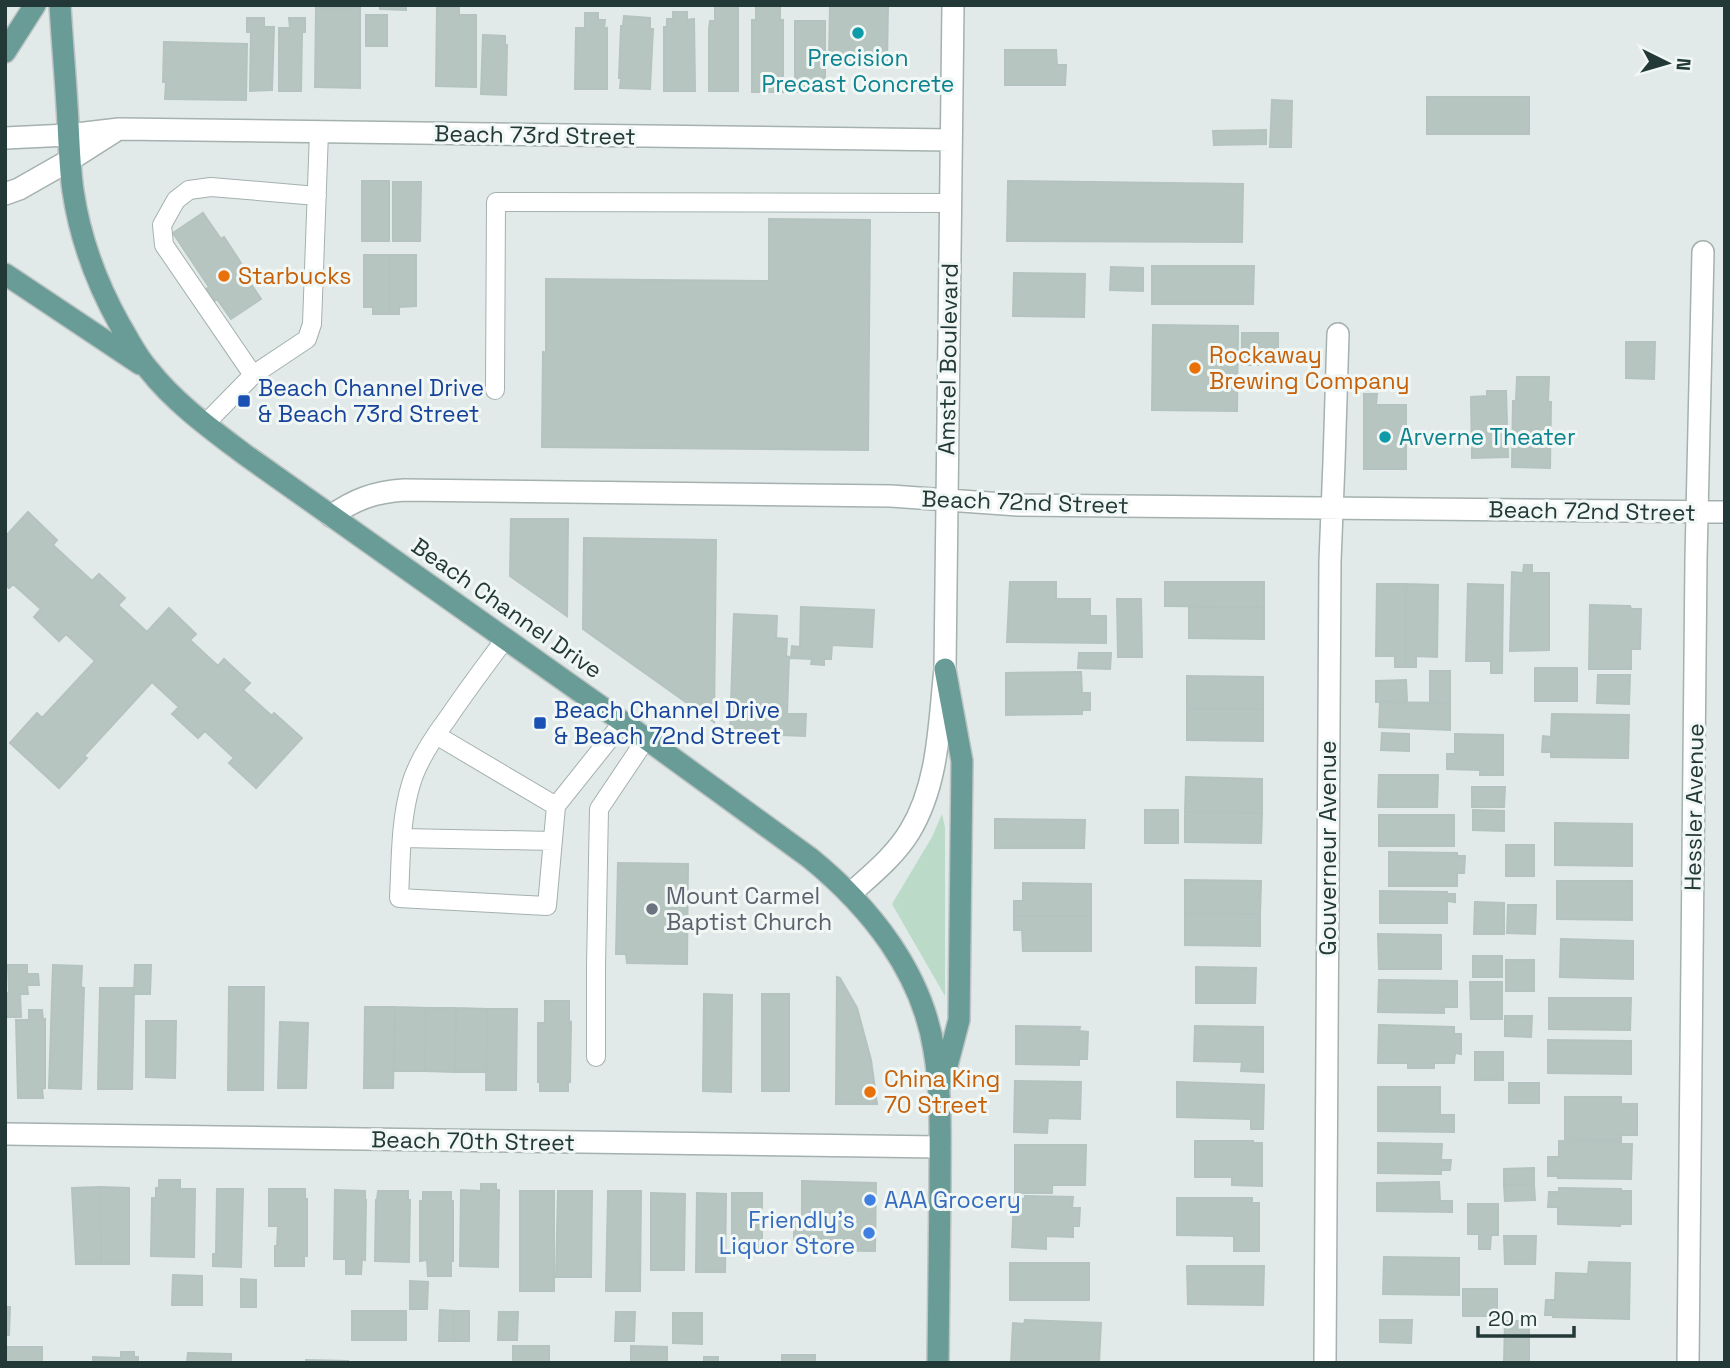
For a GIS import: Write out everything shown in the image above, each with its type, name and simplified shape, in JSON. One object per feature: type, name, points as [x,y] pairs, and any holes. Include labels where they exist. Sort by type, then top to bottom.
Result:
[{"type":"main road","points":[[5,52],[35,5]]},
{"type":"main road","name":"Beach Channel Drive","points":[[60,5],[70,160],[78,216],[105,298],[148,369],[205,424],[810,858],[850,894],[886,936],[915,986],[934,1049],[940,1147],[938,1363]]},
{"type":"main road","points":[[5,274],[148,369]]},
{"type":"main road","points":[[939,1097],[959,1020],[962,761],[945,668]]},
{"type":"street","name":"Amstel Boulevard","points":[[850,894],[910,832],[926,795],[935,756],[945,668],[953,5]]},
{"type":"street","name":"Beach 73rd Street","points":[[5,138],[119,129],[951,141]]},
{"type":"street","points":[[5,194],[70,160],[119,129]]},
{"type":"street","name":"Hessler Avenue","points":[[1688,1363],[1703,252]]},
{"type":"street","name":"Gouverneur Avenue","points":[[1325,1363],[1329,561],[1338,334]]},
{"type":"street","name":"Beach 72nd Street","points":[[331,516],[365,497],[404,490],[891,496],[1018,505],[1725,512]]},
{"type":"street","name":"Beach 70th Street","points":[[5,1134],[940,1147]]},
{"type":"lane","points":[[205,424],[253,375],[307,339],[312,324],[319,132]]},
{"type":"lane","points":[[253,375],[164,245],[162,225],[176,200],[189,190],[211,187],[317,196]]},
{"type":"lane","points":[[495,390],[496,202],[950,202]]},
{"type":"lane","points":[[505,639],[436,734],[411,783],[404,818],[399,898],[547,906],[556,806],[622,722]]},
{"type":"lane","points":[[436,734],[556,806]]},
{"type":"lane","points":[[596,1057],[599,809],[646,739]]},
{"type":"lane","points":[[403,838],[553,841]]},
{"type":"green space","points":[[942,814],[945,827],[945,996],[892,904],[932,837]]},
{"type":"building","points":[[380,5],[406,5],[406,10],[380,9]]},
{"type":"building","points":[[715,5],[738,5],[738,91],[709,91],[709,29],[710,21],[715,21]]},
{"type":"building","points":[[756,5],[780,5],[780,20],[783,20],[783,92],[752,92],[752,20],[756,20]]},
{"type":"building","name":"Precision Precast Concrete","points":[[830,5],[888,5],[887,62],[829,61]]},
{"type":"building","points":[[437,7],[459,7],[459,15],[476,15],[476,87],[436,86]]},
{"type":"building","points":[[316,8],[360,8],[360,88],[315,87]]},
{"type":"building","points":[[673,12],[687,12],[687,20],[694,19],[695,91],[664,91],[664,27],[667,27],[667,19],[673,19]]},
{"type":"building","points":[[585,13],[598,13],[598,20],[605,20],[607,89],[575,89],[576,28],[585,28]]},
{"type":"building","points":[[366,15],[387,15],[387,46],[366,46]]},
{"type":"building","points":[[624,16],[650,18],[650,29],[653,29],[650,89],[620,88],[621,26]]},
{"type":"building","points":[[247,18],[264,18],[264,27],[274,27],[272,90],[250,91],[251,32],[247,32]]},
{"type":"building","points":[[289,18],[305,18],[305,32],[302,32],[301,91],[279,91],[279,28],[290,28]]},
{"type":"building","points":[[795,21],[825,21],[825,91],[795,92]]},
{"type":"building","points":[[483,35],[505,36],[506,95],[481,94]]},
{"type":"building","points":[[164,42],[247,44],[246,100],[165,99]]},
{"type":"building","points":[[1005,50],[1056,50],[1057,65],[1066,65],[1065,85],[1005,85]]},
{"type":"building","points":[[1427,97],[1529,97],[1529,134],[1427,134]]},
{"type":"building","points":[[1272,100],[1292,101],[1291,147],[1270,147]]},
{"type":"building","points":[[1266,130],[1266,144],[1214,145],[1213,131]]},
{"type":"building","points":[[362,181],[389,181],[389,241],[362,241]]},
{"type":"building","points":[[1008,181],[1243,184],[1242,242],[1007,241]]},
{"type":"building","points":[[393,182],[421,182],[420,241],[393,241]]},
{"type":"building","name":"Starbucks","points":[[203,213],[221,239],[224,237],[241,263],[238,265],[261,299],[231,319],[217,299],[211,304],[203,291],[209,287],[173,233]]},
{"type":"building","points":[[769,219],[870,220],[868,450],[542,447],[546,279],[769,281]]},
{"type":"building","points":[[364,255],[390,255],[390,314],[373,314],[373,307],[364,307]]},
{"type":"building","points":[[390,255],[416,255],[416,306],[399,307],[399,314],[390,314]]},
{"type":"building","points":[[1152,266],[1254,266],[1253,304],[1152,304]]},
{"type":"building","points":[[1111,267],[1143,268],[1143,291],[1110,290]]},
{"type":"building","points":[[1014,273],[1085,274],[1084,317],[1013,316]]},
{"type":"building","name":"Rockaway Brewing Company","points":[[1153,325],[1238,326],[1237,411],[1152,410]]},
{"type":"building","points":[[1242,333],[1278,333],[1278,365],[1242,365]]},
{"type":"building","points":[[1626,342],[1655,342],[1654,379],[1626,378]]},
{"type":"building","points":[[1517,377],[1549,377],[1550,468],[1512,467],[1513,401],[1516,401]]},
{"type":"building","points":[[1487,391],[1506,391],[1508,457],[1472,458],[1471,397],[1487,396]]},
{"type":"building","name":"Arverne Theater","points":[[1364,394],[1377,394],[1376,405],[1406,405],[1406,469],[1364,469]]},
{"type":"building","points":[[28,512],[57,540],[53,545],[92,581],[99,574],[125,598],[118,605],[147,632],[169,608],[196,634],[190,640],[218,666],[224,659],[250,683],[243,690],[302,738],[256,788],[229,763],[234,758],[205,731],[198,738],[172,714],[179,707],[152,682],[84,756],[87,758],[59,788],[10,743],[37,713],[42,718],[95,661],[66,634],[59,641],[34,617],[41,609],[13,584],[9,588],[5,584],[5,537]]},
{"type":"building","points":[[511,519],[568,519],[567,616],[510,576]]},
{"type":"building","points":[[584,538],[716,540],[714,722],[583,629]]},
{"type":"building","points":[[1524,565],[1532,565],[1532,573],[1549,573],[1549,650],[1510,651],[1512,572],[1523,573]]},
{"type":"building","points":[[1010,582],[1056,582],[1056,599],[1090,599],[1090,616],[1106,616],[1106,643],[1007,642]]},
{"type":"building","points":[[1165,582],[1264,582],[1264,607],[1165,606]]},
{"type":"building","points":[[1377,584],[1406,584],[1406,667],[1395,667],[1395,656],[1376,656]]},
{"type":"building","points":[[1406,584],[1438,585],[1437,657],[1416,656],[1416,667],[1406,667]]},
{"type":"building","points":[[1468,584],[1503,585],[1502,673],[1491,673],[1491,661],[1466,661]]},
{"type":"building","points":[[1117,599],[1141,599],[1142,657],[1118,657]]},
{"type":"building","points":[[1590,605],[1630,606],[1631,609],[1641,609],[1640,649],[1631,649],[1631,669],[1589,669]]},
{"type":"building","points":[[801,607],[874,610],[872,647],[832,645],[831,659],[824,659],[824,665],[811,664],[812,659],[791,658],[792,646],[800,647]]},
{"type":"building","points":[[1189,607],[1264,607],[1264,639],[1189,638]]},
{"type":"building","points":[[734,614],[777,616],[776,638],[787,639],[786,656],[789,657],[787,714],[806,714],[805,736],[730,733]]},
{"type":"building","points":[[1079,653],[1111,653],[1110,669],[1078,668]]},
{"type":"building","points":[[1535,668],[1577,668],[1577,701],[1535,701]]},
{"type":"building","points":[[1430,671],[1450,671],[1450,703],[1430,702]]},
{"type":"building","points":[[1081,672],[1082,693],[1090,693],[1090,710],[1082,710],[1082,714],[1006,715],[1006,673]]},
{"type":"building","points":[[1598,675],[1630,675],[1629,704],[1597,703]]},
{"type":"building","points":[[1187,676],[1263,677],[1263,709],[1187,709]]},
{"type":"building","points":[[1406,680],[1407,701],[1376,702],[1376,681]]},
{"type":"building","points":[[1380,702],[1450,703],[1450,730],[1379,727]]},
{"type":"building","points":[[1187,709],[1263,709],[1263,741],[1187,740]]},
{"type":"building","points":[[1552,714],[1629,715],[1628,758],[1551,757],[1551,752],[1542,752],[1543,736],[1551,737]]},
{"type":"building","points":[[1382,733],[1409,734],[1409,751],[1381,750]]},
{"type":"building","points":[[1455,734],[1503,735],[1503,775],[1480,775],[1480,770],[1447,769],[1447,754],[1455,754]]},
{"type":"building","points":[[1379,775],[1438,775],[1437,807],[1378,807]]},
{"type":"building","points":[[1186,777],[1262,779],[1262,813],[1185,812]]},
{"type":"building","points":[[1472,787],[1505,787],[1504,807],[1472,807]]},
{"type":"building","points":[[1145,810],[1178,810],[1178,843],[1145,843]]},
{"type":"building","points":[[1473,810],[1504,811],[1504,831],[1473,830]]},
{"type":"building","points":[[1185,812],[1262,813],[1261,843],[1185,842]]},
{"type":"building","points":[[1379,815],[1454,815],[1454,846],[1379,846]]},
{"type":"building","points":[[995,819],[1085,820],[1084,848],[995,848]]},
{"type":"building","points":[[1555,823],[1632,824],[1632,866],[1555,865]]},
{"type":"building","points":[[1506,845],[1534,845],[1534,876],[1506,876]]},
{"type":"building","points":[[1389,852],[1457,853],[1457,856],[1465,856],[1464,873],[1457,873],[1457,886],[1389,886]]},
{"type":"building","name":"Mount Carmel Baptist Church","points":[[618,863],[688,864],[687,964],[627,963],[626,954],[616,954]]},
{"type":"building","points":[[1185,880],[1261,881],[1260,914],[1185,913]]},
{"type":"building","points":[[1557,881],[1632,881],[1632,920],[1557,919]]},
{"type":"building","points":[[1023,883],[1091,884],[1091,916],[1014,916],[1014,901],[1023,901]]},
{"type":"building","points":[[1380,891],[1447,892],[1455,894],[1455,902],[1447,901],[1447,923],[1380,923]]},
{"type":"building","points":[[1475,902],[1504,903],[1504,934],[1474,934]]},
{"type":"building","points":[[1508,905],[1536,905],[1535,934],[1507,933]]},
{"type":"building","points":[[1185,913],[1260,914],[1260,946],[1185,945]]},
{"type":"building","points":[[1014,916],[1091,916],[1091,951],[1023,951],[1022,930],[1014,930]]},
{"type":"building","points":[[1378,934],[1441,935],[1441,969],[1379,969]]},
{"type":"building","points":[[1561,939],[1633,941],[1633,979],[1560,977]]},
{"type":"building","points":[[1473,956],[1502,956],[1502,977],[1473,977]]},
{"type":"building","points":[[1506,960],[1534,960],[1534,991],[1506,991]]},
{"type":"building","points":[[8,965],[27,965],[27,974],[38,974],[39,985],[27,985],[28,994],[20,994],[21,1017],[6,1017]]},
{"type":"building","points":[[53,965],[82,966],[81,987],[84,988],[81,1089],[49,1088]]},
{"type":"building","points":[[135,965],[151,965],[150,994],[134,994]]},
{"type":"building","points":[[1196,967],[1256,968],[1255,1003],[1196,1003]]},
{"type":"building","points":[[837,977],[857,1008],[871,1060],[877,1104],[836,1104]]},
{"type":"building","points":[[1379,980],[1457,981],[1457,1007],[1444,1007],[1444,1013],[1378,1012]]},
{"type":"building","points":[[1470,982],[1502,982],[1502,1019],[1471,1019]]},
{"type":"building","points":[[229,987],[264,987],[263,1090],[228,1090]]},
{"type":"building","points":[[100,988],[134,988],[132,1089],[98,1089]]},
{"type":"building","points":[[704,994],[732,995],[731,1092],[703,1091]]},
{"type":"building","points":[[762,994],[789,994],[789,1091],[762,1091]]},
{"type":"building","points":[[1549,998],[1631,998],[1630,1030],[1549,1029]]},
{"type":"building","points":[[545,1001],[569,1001],[569,1023],[571,1022],[568,1091],[540,1091],[538,1023],[545,1023]]},
{"type":"building","points":[[365,1007],[395,1007],[393,1088],[364,1088]]},
{"type":"building","points":[[395,1007],[426,1008],[425,1071],[394,1071]]},
{"type":"building","points":[[426,1008],[456,1008],[455,1072],[425,1071]]},
{"type":"building","points":[[456,1008],[487,1009],[486,1072],[455,1072]]},
{"type":"building","points":[[487,1009],[517,1009],[516,1090],[486,1090]]},
{"type":"building","points":[[29,1010],[42,1010],[43,1020],[45,1019],[43,1098],[18,1098],[16,1020],[29,1020]]},
{"type":"building","points":[[1505,1016],[1532,1016],[1531,1037],[1505,1036]]},
{"type":"building","points":[[146,1021],[176,1021],[175,1078],[146,1077]]},
{"type":"building","points":[[280,1022],[308,1023],[306,1088],[278,1088]]},
{"type":"building","points":[[1379,1025],[1454,1027],[1454,1034],[1461,1034],[1461,1054],[1455,1053],[1454,1063],[1434,1063],[1434,1068],[1408,1068],[1408,1063],[1378,1063]]},
{"type":"building","points":[[1016,1026],[1080,1027],[1079,1031],[1088,1032],[1087,1059],[1079,1059],[1079,1065],[1016,1064]]},
{"type":"building","points":[[1195,1026],[1263,1027],[1263,1072],[1241,1071],[1242,1062],[1194,1061]]},
{"type":"building","points":[[1548,1040],[1631,1041],[1631,1074],[1548,1073]]},
{"type":"building","points":[[1475,1052],[1503,1052],[1503,1080],[1475,1080]]},
{"type":"building","points":[[1015,1081],[1081,1082],[1080,1119],[1048,1118],[1047,1133],[1014,1132]]},
{"type":"building","points":[[1177,1082],[1264,1085],[1263,1129],[1251,1129],[1251,1119],[1177,1117]]},
{"type":"building","points":[[1509,1083],[1539,1083],[1539,1103],[1509,1103]]},
{"type":"building","points":[[1378,1087],[1440,1087],[1440,1115],[1454,1115],[1454,1132],[1378,1131]]},
{"type":"building","points":[[1565,1097],[1621,1097],[1621,1104],[1637,1104],[1637,1135],[1621,1135],[1621,1140],[1565,1139]]},
{"type":"building","points":[[1195,1141],[1262,1143],[1262,1186],[1232,1185],[1232,1177],[1195,1177]]},
{"type":"building","points":[[1559,1141],[1632,1144],[1631,1179],[1548,1176],[1548,1157],[1559,1157]]},
{"type":"building","points":[[1378,1143],[1442,1144],[1441,1160],[1451,1160],[1450,1170],[1441,1170],[1441,1174],[1378,1173]]},
{"type":"building","points":[[1015,1145],[1086,1145],[1085,1185],[1052,1185],[1052,1193],[1015,1193]]},
{"type":"building","points":[[1534,1168],[1534,1185],[1504,1185],[1504,1169]]},
{"type":"building","points":[[159,1180],[180,1180],[180,1189],[195,1189],[194,1257],[151,1256],[152,1198],[156,1198]]},
{"type":"building","points":[[802,1181],[876,1183],[875,1251],[801,1250],[801,1240],[794,1240],[794,1221],[802,1221]]},
{"type":"building","points":[[1439,1182],[1440,1201],[1452,1201],[1452,1212],[1377,1211],[1377,1183]]},
{"type":"building","points":[[481,1184],[496,1184],[496,1190],[499,1190],[498,1267],[460,1266],[461,1190],[481,1191]]},
{"type":"building","points":[[1504,1185],[1534,1185],[1535,1200],[1505,1201]]},
{"type":"building","points":[[100,1187],[101,1264],[76,1264],[72,1188]]},
{"type":"building","points":[[100,1187],[129,1188],[129,1264],[101,1264]]},
{"type":"building","points":[[1559,1188],[1631,1191],[1631,1224],[1558,1224],[1558,1207],[1548,1207],[1549,1192],[1559,1192]]},
{"type":"building","points":[[217,1189],[243,1189],[241,1267],[213,1266],[213,1254],[216,1254]]},
{"type":"building","points":[[269,1189],[305,1189],[307,1256],[304,1256],[304,1266],[275,1266],[278,1226],[269,1226]]},
{"type":"building","points":[[335,1190],[365,1191],[365,1260],[362,1259],[361,1274],[346,1274],[346,1259],[334,1259]]},
{"type":"building","points":[[378,1191],[408,1191],[409,1262],[375,1261]]},
{"type":"building","points":[[520,1191],[554,1191],[554,1291],[520,1291]]},
{"type":"building","points":[[558,1191],[592,1191],[591,1277],[556,1277]]},
{"type":"building","points":[[608,1191],[641,1191],[640,1291],[606,1291]]},
{"type":"building","points":[[423,1192],[451,1192],[451,1276],[428,1276],[427,1260],[420,1261],[420,1201],[423,1201]]},
{"type":"building","points":[[651,1193],[685,1194],[684,1270],[651,1270]]},
{"type":"building","points":[[697,1193],[726,1194],[725,1272],[696,1272]]},
{"type":"building","points":[[732,1193],[762,1193],[762,1252],[732,1252]]},
{"type":"building","points":[[1025,1196],[1073,1197],[1072,1208],[1080,1208],[1079,1226],[1073,1226],[1073,1237],[1046,1236],[1046,1249],[1012,1247],[1014,1198],[1025,1199]]},
{"type":"building","points":[[1177,1198],[1252,1198],[1252,1203],[1259,1203],[1259,1251],[1234,1251],[1234,1236],[1177,1235]]},
{"type":"building","points":[[1468,1204],[1498,1204],[1498,1235],[1491,1235],[1490,1249],[1479,1249],[1479,1234],[1468,1234]]},
{"type":"building","points":[[1504,1236],[1536,1236],[1535,1264],[1505,1264]]},
{"type":"building","points":[[1384,1257],[1459,1258],[1459,1295],[1383,1294]]},
{"type":"building","points":[[1589,1262],[1630,1263],[1629,1319],[1545,1315],[1546,1300],[1555,1300],[1556,1273],[1588,1274]]},
{"type":"building","points":[[1010,1263],[1089,1263],[1089,1300],[1010,1300]]},
{"type":"building","points":[[1187,1266],[1264,1266],[1263,1305],[1188,1304]]},
{"type":"building","points":[[173,1275],[202,1276],[202,1305],[172,1305]]},
{"type":"building","points":[[241,1279],[256,1280],[256,1307],[241,1307]]},
{"type":"building","points":[[410,1281],[428,1282],[427,1309],[410,1309]]},
{"type":"building","points":[[1463,1289],[1497,1289],[1497,1316],[1463,1316]]},
{"type":"building","points":[[5,1307],[10,1307],[9,1335],[5,1335]]},
{"type":"building","points":[[440,1310],[454,1311],[454,1341],[439,1341]]},
{"type":"building","points":[[352,1311],[406,1311],[406,1340],[352,1340]]},
{"type":"building","points":[[454,1311],[469,1311],[469,1341],[454,1341]]},
{"type":"building","points":[[499,1312],[518,1312],[517,1340],[498,1340]]},
{"type":"building","points":[[616,1312],[635,1312],[634,1341],[615,1341]]},
{"type":"building","points":[[673,1313],[702,1313],[702,1344],[673,1343]]},
{"type":"building","points":[[1025,1320],[1101,1323],[1099,1363],[1011,1363],[1013,1323],[1024,1324]]},
{"type":"building","points":[[1380,1320],[1412,1320],[1411,1343],[1380,1342]]},
{"type":"building","points":[[1505,1321],[1529,1321],[1529,1363],[1504,1363]]},
{"type":"building","points":[[513,1346],[549,1346],[549,1363],[513,1363]]},
{"type":"building","points":[[631,1346],[667,1347],[667,1363],[631,1363]]},
{"type":"building","points":[[6,1347],[42,1347],[42,1363],[6,1363]]},
{"type":"building","points":[[121,1352],[134,1352],[138,1363],[93,1363],[93,1357],[121,1358]]},
{"type":"building","points":[[188,1353],[231,1354],[231,1363],[187,1363]]},
{"type":"building","points":[[782,1355],[815,1355],[815,1363],[782,1363]]},
{"type":"building","points":[[704,1357],[718,1357],[718,1363],[704,1363]]},
{"type":"building","points":[[306,1360],[348,1361],[348,1363],[306,1363]]},
{"type":"place","name":"Precision Precast Concrete","points":[[858,33]]},
{"type":"place","name":"Starbucks","points":[[224,276]]},
{"type":"place","name":"Rockaway Brewing Company","points":[[1195,368]]},
{"type":"place","name":"Beach Channel Drive & Beach 73rd Street","points":[[244,401]]},
{"type":"place","name":"Arverne Theater","points":[[1385,437]]},
{"type":"place","name":"Beach Channel Drive & Beach 72nd Street","points":[[540,723]]},
{"type":"place","name":"Mount Carmel Baptist Church","points":[[652,909]]},
{"type":"place","name":"China King 70 Street","points":[[870,1092]]},
{"type":"place","name":"AAA Grocery","points":[[870,1200]]},
{"type":"place","name":"Friendly's Liquor Store","points":[[869,1233]]}]
